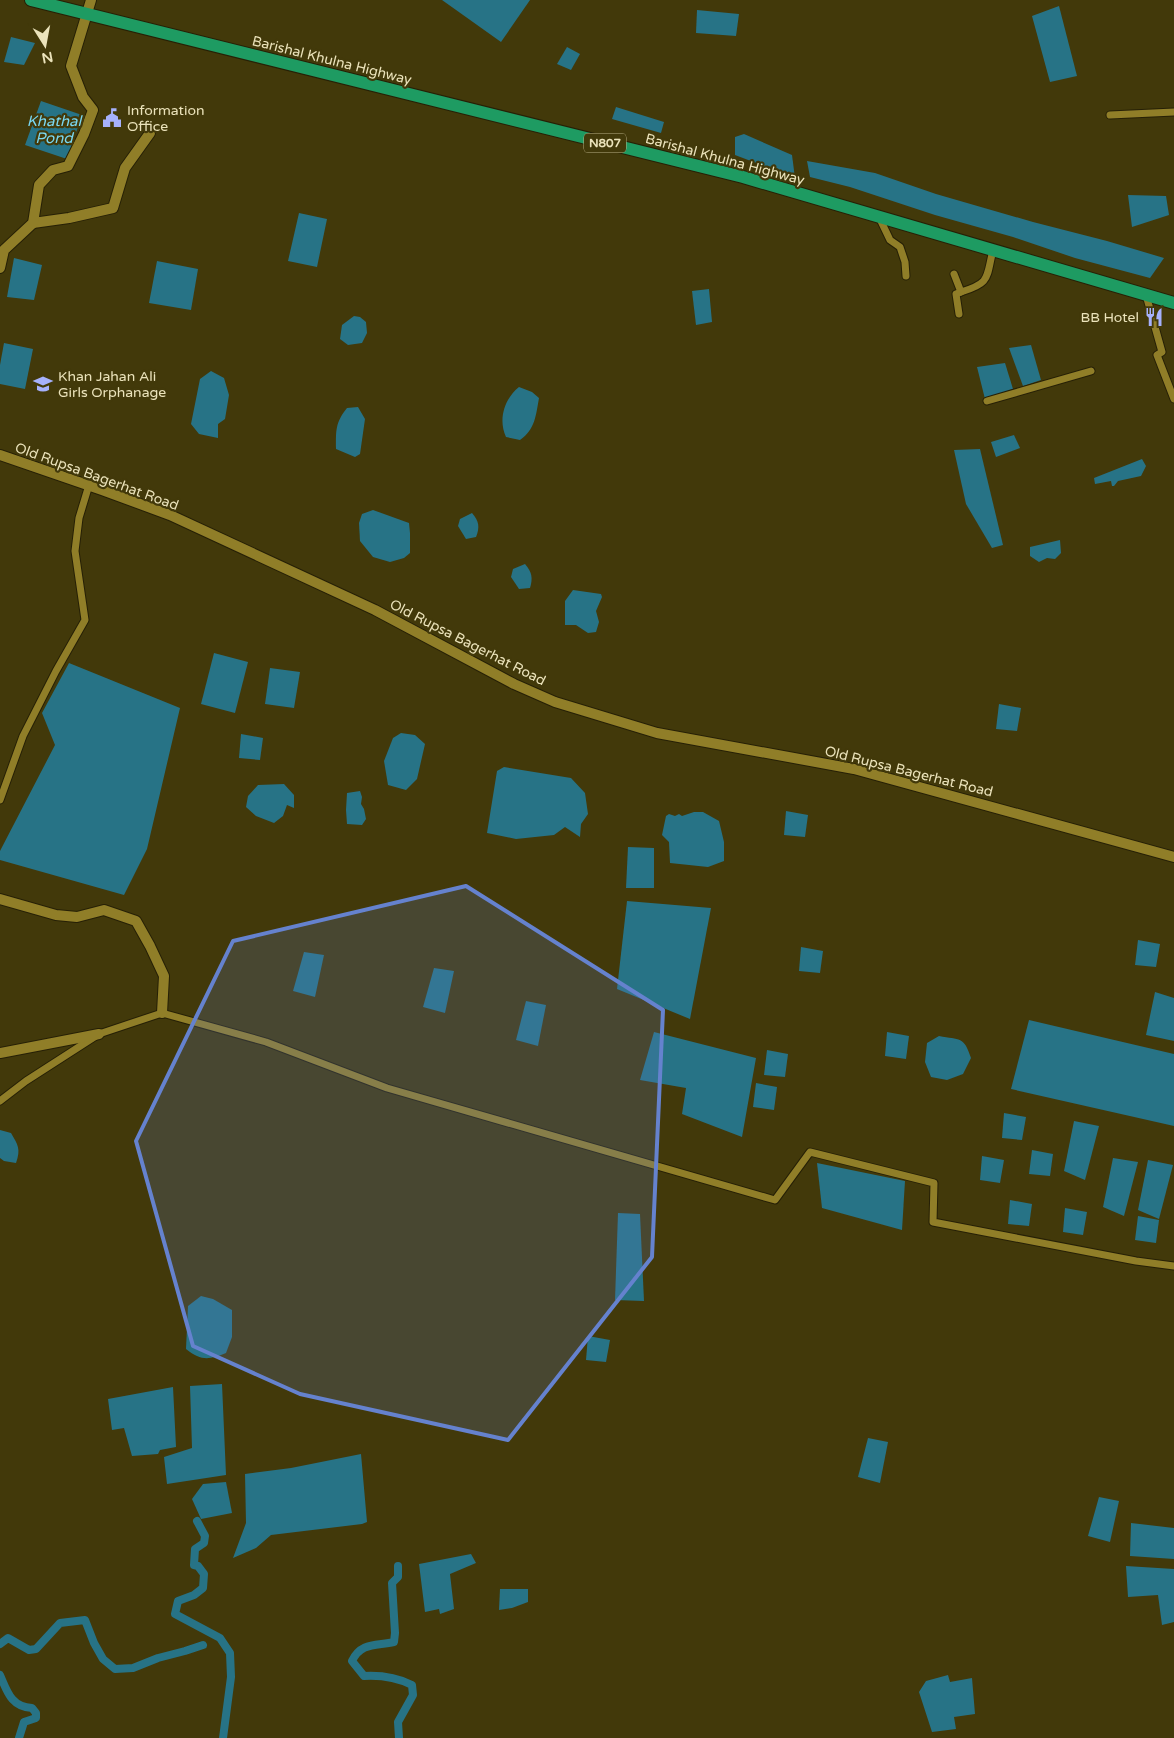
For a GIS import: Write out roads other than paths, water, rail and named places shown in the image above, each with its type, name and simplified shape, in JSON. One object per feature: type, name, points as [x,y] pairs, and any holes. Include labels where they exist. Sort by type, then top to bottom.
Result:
[{"type":"highway","name":"Barishal Khulna Highway","points":[[31,0],[743,177],[1174,303]]},
{"type":"street","points":[[33,223],[39,185],[53,170],[68,166],[84,134],[93,110],[83,97],[72,66],[91,0]]},
{"type":"street","points":[[1110,115],[1174,112]]},
{"type":"street","points":[[0,268],[4,250],[33,223],[69,218],[113,208],[125,168],[150,133]]},
{"type":"street","points":[[879,217],[890,240],[900,247],[905,262],[906,276]]},
{"type":"street","points":[[958,314],[956,294],[979,287],[986,281],[992,250]]},
{"type":"street","points":[[954,274],[962,292]]},
{"type":"street","points":[[1146,295],[1162,352],[1157,355],[1174,399]]},
{"type":"street","points":[[987,400],[1091,371]]},
{"type":"street","name":"Old Rupsa Bagerhat Road","points":[[0,455],[170,515],[375,610],[514,684],[556,702],[657,733],[854,768],[1174,857]]},
{"type":"street","points":[[0,800],[23,736],[56,671],[85,620],[75,551],[79,518],[89,485]]},
{"type":"street","points":[[0,899],[56,915],[77,917],[104,910],[136,921],[164,976],[162,1013]]},
{"type":"street","points":[[0,1053],[99,1034],[162,1013],[266,1042],[387,1088],[775,1200],[810,1152],[934,1183],[933,1222],[1136,1262],[1174,1266]]},
{"type":"street","points":[[0,1101],[26,1081],[99,1034]]},
{"type":"water","points":[[442,0],[530,0],[501,42]]},
{"type":"water","points":[[1059,6],[1077,76],[1050,82],[1032,16]]},
{"type":"water","points":[[697,10],[739,14],[736,36],[696,33]]},
{"type":"water","points":[[11,37],[35,43],[24,65],[4,62]]},
{"type":"water","points":[[567,47],[580,54],[571,70],[557,64]]},
{"type":"water","name":"Khathal Pond","points":[[41,101],[82,115],[67,159],[25,145]]},
{"type":"water","points":[[616,107],[664,122],[661,133],[612,119]]},
{"type":"water","points":[[744,134],[792,155],[795,178],[735,155],[735,137]]},
{"type":"water","points":[[807,161],[875,173],[936,194],[1164,258],[1150,278],[1075,258],[850,187],[810,177]]},
{"type":"water","points":[[1128,195],[1166,196],[1169,215],[1132,227]]},
{"type":"water","points":[[299,213],[327,219],[317,267],[288,261]]},
{"type":"water","points":[[14,258],[42,265],[34,300],[7,297]]},
{"type":"water","points":[[157,261],[198,269],[191,310],[149,303]]},
{"type":"water","points":[[709,289],[712,322],[696,325],[692,291]]},
{"type":"water","points":[[354,316],[360,317],[366,322],[367,333],[362,343],[348,345],[340,339],[342,325]]},
{"type":"water","points":[[4,343],[33,349],[25,389],[0,384],[0,365]]},
{"type":"water","points":[[1031,345],[1041,380],[1023,386],[1009,348]]},
{"type":"water","points":[[1005,363],[1013,389],[985,399],[977,367]]},
{"type":"water","points":[[211,371],[224,378],[229,395],[225,419],[218,424],[218,438],[199,434],[191,424],[200,379]]},
{"type":"water","points":[[519,387],[532,392],[539,398],[532,427],[520,440],[506,437],[503,424],[506,404]]},
{"type":"water","points":[[358,407],[365,419],[360,454],[355,457],[336,449],[336,432],[340,418],[347,408]]},
{"type":"water","points":[[1014,435],[1020,448],[996,457],[991,442]]},
{"type":"water","points":[[980,449],[1003,545],[992,548],[966,504],[954,450]]},
{"type":"water","points":[[1142,459],[1146,466],[1141,476],[1118,481],[1114,486],[1112,486],[1111,481],[1095,484],[1094,478]]},
{"type":"water","points":[[373,510],[409,523],[410,553],[404,558],[390,562],[373,557],[360,541],[359,523],[362,514]]},
{"type":"water","points":[[472,513],[477,521],[478,530],[476,537],[466,539],[458,526],[460,519]]},
{"type":"water","points":[[1060,540],[1061,553],[1055,559],[1047,558],[1039,562],[1030,556],[1030,547]]},
{"type":"water","points":[[525,564],[532,578],[531,584],[530,588],[519,589],[511,577],[513,569]]},
{"type":"water","points":[[573,590],[601,594],[602,597],[596,611],[599,622],[596,632],[588,633],[576,625],[565,625],[565,601]]},
{"type":"water","points":[[214,653],[248,662],[235,713],[201,704]]},
{"type":"water","points":[[69,663],[180,708],[147,849],[124,895],[0,860],[0,851],[55,745],[42,713]]},
{"type":"water","points":[[270,668],[300,672],[294,708],[265,704]]},
{"type":"water","points":[[999,704],[1021,708],[1017,731],[996,729]]},
{"type":"water","points":[[401,733],[415,735],[425,744],[417,779],[406,790],[388,785],[384,761],[393,738]]},
{"type":"water","points":[[241,734],[263,738],[260,760],[239,758]]},
{"type":"water","points":[[504,767],[571,778],[585,793],[588,814],[581,824],[580,837],[565,827],[554,835],[516,839],[487,833],[497,771]]},
{"type":"water","points":[[284,784],[294,795],[294,808],[287,805],[283,816],[274,823],[256,816],[246,807],[248,796],[258,785]]},
{"type":"water","points":[[360,791],[362,797],[361,804],[366,819],[362,825],[347,824],[347,793]]},
{"type":"water","points":[[786,811],[808,815],[805,837],[784,835]]},
{"type":"water","points":[[694,812],[703,812],[719,821],[724,842],[724,861],[708,867],[670,863],[669,842],[662,835],[666,816],[669,814],[675,816],[679,814],[682,816]]},
{"type":"water","points":[[628,847],[654,848],[654,888],[626,888]]},
{"type":"water","points":[[627,901],[711,908],[690,1019],[617,989]]},
{"type":"water","points":[[1138,940],[1160,944],[1156,967],[1135,965]]},
{"type":"water","points":[[801,947],[823,951],[820,973],[799,971]]},
{"type":"water","points":[[304,952],[324,955],[315,997],[293,991]]},
{"type":"water","points":[[434,968],[454,971],[445,1013],[423,1007]]},
{"type":"water","points":[[1155,992],[1174,998],[1174,1041],[1146,1035]]},
{"type":"water","points":[[526,1001],[546,1005],[538,1046],[516,1040]]},
{"type":"water","points":[[1029,1020],[1174,1054],[1174,1126],[1011,1089]]},
{"type":"water","points":[[654,1032],[756,1058],[742,1137],[682,1114],[686,1088],[640,1080]]},
{"type":"water","points":[[887,1032],[909,1036],[906,1059],[885,1056]]},
{"type":"water","points":[[939,1036],[960,1040],[966,1046],[971,1058],[963,1074],[947,1080],[931,1077],[925,1062],[927,1043]]},
{"type":"water","points":[[767,1050],[788,1054],[785,1077],[764,1075]]},
{"type":"water","points":[[756,1083],[777,1087],[774,1110],[753,1107]]},
{"type":"water","points":[[1004,1113],[1026,1117],[1022,1140],[1002,1138]]},
{"type":"water","points":[[1074,1121],[1099,1126],[1085,1180],[1064,1171]]},
{"type":"water","points":[[0,1130],[11,1133],[18,1147],[16,1163],[4,1161],[0,1158]]},
{"type":"water","points":[[1032,1150],[1053,1154],[1050,1176],[1029,1174]]},
{"type":"water","points":[[982,1156],[1004,1160],[1000,1183],[980,1180]]},
{"type":"water","points":[[1113,1158],[1138,1162],[1124,1216],[1103,1207]]},
{"type":"water","points":[[1148,1160],[1173,1165],[1159,1219],[1138,1210]]},
{"type":"water","points":[[817,1163],[905,1181],[902,1230],[822,1208]]},
{"type":"water","points":[[1010,1200],[1032,1204],[1029,1226],[1008,1224]]},
{"type":"water","points":[[1065,1208],[1087,1212],[1083,1235],[1063,1232]]},
{"type":"water","points":[[618,1213],[640,1214],[644,1301],[615,1300]]},
{"type":"water","points":[[1138,1216],[1159,1220],[1156,1243],[1135,1240]]},
{"type":"water","points":[[201,1296],[213,1299],[232,1310],[232,1337],[226,1353],[210,1358],[196,1356],[186,1349],[188,1306]]},
{"type":"water","points":[[588,1336],[610,1340],[606,1362],[586,1360]]},
{"type":"water","points":[[222,1384],[226,1475],[167,1484],[164,1457],[192,1448],[190,1386]]},
{"type":"water","points":[[173,1387],[176,1447],[160,1450],[158,1454],[132,1456],[124,1428],[112,1430],[108,1399]]},
{"type":"water","points":[[868,1438],[888,1442],[880,1483],[858,1477]]},
{"type":"water","points":[[361,1454],[367,1522],[271,1535],[256,1548],[233,1558],[246,1523],[245,1474],[291,1468]]},
{"type":"water","points":[[226,1482],[232,1513],[201,1519],[192,1499],[203,1484]]},
{"type":"water","points":[[1099,1497],[1119,1501],[1110,1542],[1088,1536]]},
{"type":"water","points":[[1131,1523],[1174,1528],[1174,1559],[1130,1556]]},
{"type":"water","points":[[471,1554],[476,1563],[450,1574],[454,1609],[440,1614],[439,1609],[425,1612],[419,1564]]},
{"type":"water","points":[[1126,1566],[1174,1569],[1174,1622],[1162,1625],[1158,1595],[1128,1597]]},
{"type":"water","points":[[500,1589],[528,1589],[528,1602],[512,1608],[499,1610]]},
{"type":"water","points":[[948,1675],[950,1682],[972,1678],[975,1714],[954,1717],[956,1729],[932,1732],[919,1692],[926,1681]]},
{"type":"waterway","points":[[197,1521],[205,1536],[204,1543],[195,1549],[194,1565],[198,1566],[204,1574],[203,1588],[194,1595],[178,1601],[175,1614],[220,1638],[230,1653],[231,1677],[223,1738]]},
{"type":"waterway","points":[[398,1566],[398,1577],[392,1583],[394,1642],[364,1648],[352,1661],[364,1676],[389,1677],[412,1685],[413,1695],[398,1722],[399,1738]]},
{"type":"waterway","points":[[0,1644],[8,1638],[29,1650],[36,1649],[60,1623],[85,1620],[103,1659],[115,1669],[133,1668],[158,1658],[203,1645]]},
{"type":"waterway","points":[[0,1675],[14,1701],[19,1705],[32,1708],[36,1713],[36,1718],[24,1722],[19,1738]]},
{"type":"place","name":"Information Office","points":[[112,118]]},
{"type":"place","name":"BB Hotel","points":[[1154,317]]},
{"type":"place","name":"Khan Jahan Ali Girls Orphanage","points":[[43,384]]}]
